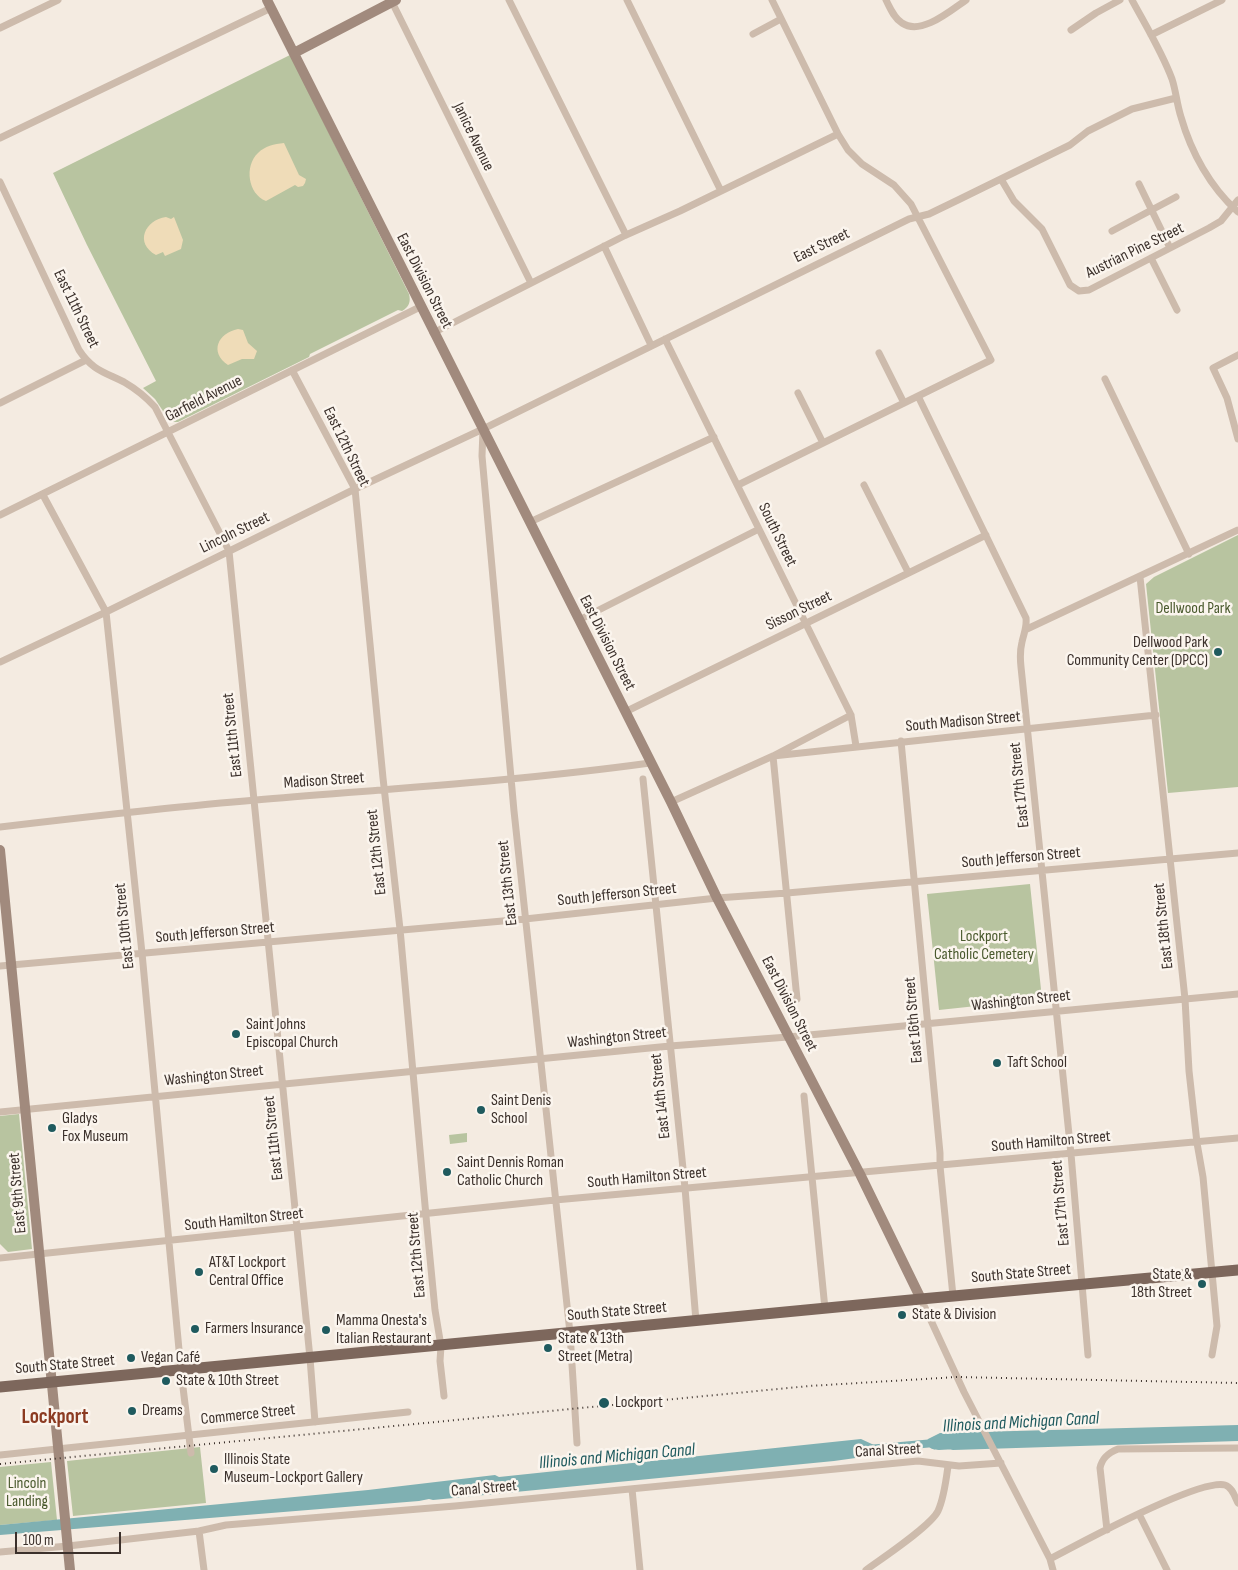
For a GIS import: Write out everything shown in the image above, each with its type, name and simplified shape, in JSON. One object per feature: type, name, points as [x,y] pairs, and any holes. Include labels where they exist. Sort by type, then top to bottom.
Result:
[{"type":"main road","name":"South State Street","points":[[0,1387],[441,1346],[921,1298],[1238,1270]]},
{"type":"street","points":[[0,28],[58,0]]},
{"type":"street","points":[[509,0],[626,235]]},
{"type":"street","points":[[627,0],[721,191]]},
{"type":"street","points":[[738,485],[992,360],[911,204],[900,190],[856,158],[848,150],[838,134],[772,0]]},
{"type":"street","points":[[886,0],[901,23],[920,27],[946,14],[966,0]]},
{"type":"street","points":[[1071,30],[1120,0]]},
{"type":"street","points":[[1132,0],[1168,70],[1182,119],[1197,159],[1208,177],[1235,210]]},
{"type":"street","points":[[1150,35],[1222,0]]},
{"type":"street","points":[[294,53],[394,1]]},
{"type":"street","name":"Janice Avenue","points":[[394,1],[531,284]]},
{"type":"street","points":[[0,138],[269,4]]},
{"type":"street","name":"East Division Street","points":[[269,4],[671,802],[717,898],[860,1174],[921,1298]]},
{"type":"street","points":[[753,34],[781,19]]},
{"type":"street","name":"East Street","points":[[483,429],[909,219],[929,214],[1070,145],[1088,131],[1132,109],[1176,98]]},
{"type":"street","points":[[434,332],[626,235],[838,134]]},
{"type":"street","name":"Austrian Pine Street","points":[[1001,179],[1014,201],[1042,229],[1070,285],[1079,291],[1089,290],[1220,221],[1235,210],[1238,200]]},
{"type":"street","name":"East 11th Street","points":[[0,182],[63,316],[86,360],[95,368],[137,390],[155,407],[229,551],[315,1422]]},
{"type":"street","points":[[1139,184],[1170,248]]},
{"type":"street","points":[[1112,231],[1176,197]]},
{"type":"street","points":[[604,246],[651,346]]},
{"type":"street","points":[[1151,258],[1177,310]]},
{"type":"street","name":"Garfield Avenue","points":[[0,515],[420,307]]},
{"type":"street","name":"South Street","points":[[665,339],[851,715],[856,746]]},
{"type":"street","points":[[879,353],[904,403]]},
{"type":"street","points":[[1238,355],[1213,368],[1227,398],[1238,439]]},
{"type":"street","points":[[0,403],[86,360]]},
{"type":"street","name":"East 12th Street","points":[[292,370],[355,490],[384,790],[400,930],[435,1310],[441,1346],[440,1361],[444,1396]]},
{"type":"street","points":[[1105,379],[1189,554]]},
{"type":"street","points":[[798,392],[823,443]]},
{"type":"street","points":[[918,396],[1026,618],[1027,629],[1238,530]]},
{"type":"street","name":"Lincoln Street","points":[[0,662],[483,429]]},
{"type":"street","name":"East 13th Street","points":[[483,429],[482,456],[511,779],[570,1333],[578,1443]]},
{"type":"street","points":[[530,522],[714,437]]},
{"type":"street","points":[[864,484],[908,572]]},
{"type":"street","name":"East 10th Street","points":[[43,494],[106,612],[142,953],[181,1371],[191,1453]]},
{"type":"street","points":[[579,620],[759,529]]},
{"type":"street","name":"Sisson Street","points":[[625,712],[986,535]]},
{"type":"street","name":"East 18th Street","points":[[1140,577],[1171,860],[1185,999],[1186,1042],[1197,1143],[1203,1177],[1217,1326],[1212,1355]]},
{"type":"street","name":"East 17th Street","points":[[1027,629],[1022,640],[1020,656],[1071,1154],[1088,1355]]},
{"type":"street","points":[[671,802],[773,756],[851,715]]},
{"type":"street","name":"South Madison Street","points":[[773,756],[1156,715]]},
{"type":"street","name":"East 16th Street","points":[[901,741],[916,882],[953,1296]]},
{"type":"street","points":[[773,756],[797,999]]},
{"type":"street","name":"Madison Street","points":[[0,827],[127,812],[511,779],[650,763]]},
{"type":"street","name":"East 14th Street","points":[[643,780],[696,1321]]},
{"type":"street","name":"East 9th Street","points":[[0,850],[70,1570]]},
{"type":"street","name":"South Jefferson Street","points":[[0,966],[400,930],[717,898],[1171,860],[1238,852]]},
{"type":"street","name":"Washington Street","points":[[0,1112],[670,1046],[788,1037],[1238,994]]},
{"type":"street","points":[[804,1096],[825,1308]]},
{"type":"street","name":"South Hamilton Street","points":[[0,1258],[555,1200],[860,1174],[1238,1138]]},
{"type":"street","points":[[921,1298],[976,1416],[1050,1559],[1053,1570]]},
{"type":"street","name":"Commerce Street","points":[[0,1454],[408,1412]]},
{"type":"street","points":[[1107,1530],[1100,1468],[1101,1462],[1109,1452],[1118,1449],[1238,1448]]},
{"type":"street","name":"Canal Street","points":[[0,1552],[199,1531],[226,1526],[455,1506],[918,1461],[948,1466],[974,1466],[999,1459]]},
{"type":"street","points":[[866,1570],[918,1531],[937,1513],[945,1488],[948,1466]]},
{"type":"street","points":[[1050,1559],[1139,1514],[1184,1494],[1214,1485],[1225,1485],[1230,1488],[1238,1503]]},
{"type":"street","points":[[632,1489],[640,1570]]},
{"type":"street","points":[[1139,1514],[1167,1570]]},
{"type":"street","points":[[199,1531],[204,1570]]},
{"type":"green space","points":[[290,55],[409,294],[409,304],[402,311],[398,310],[310,354],[309,357],[178,422],[172,422],[155,399],[143,388],[156,381],[53,173]]},
{"type":"green space","name":"Dellwood Park","points":[[1238,535],[1238,787],[1168,793],[1146,584],[1154,577]]},
{"type":"green space","name":"Lockport Catholic Cemetery","points":[[1030,884],[1042,999],[939,1010],[927,894]]},
{"type":"green space","points":[[19,1114],[32,1249],[8,1252],[0,1244],[0,1116]]},
{"type":"green space","points":[[467,1133],[467,1142],[450,1144],[449,1135]]},
{"type":"green space","points":[[200,1447],[206,1503],[73,1516],[67,1461]]},
{"type":"green space","name":"Lincoln Landing","points":[[51,1462],[57,1520],[0,1525],[0,1467]]},
{"type":"sand","points":[[284,143],[299,175],[306,179],[305,183],[303,186],[298,187],[295,185],[266,201],[255,192],[252,186],[250,179],[251,165],[258,153],[264,149]]},
{"type":"sand","points":[[166,217],[171,219],[174,217],[183,240],[181,249],[165,256],[163,252],[156,255],[145,244],[145,233],[152,223]]},
{"type":"sand","points":[[238,329],[243,330],[248,343],[257,351],[254,359],[242,359],[228,365],[219,354],[218,344],[225,334]]},
{"type":"water","name":"Illinois and Michigan Canal","points":[[1238,1425],[1238,1441],[953,1450],[935,1450],[926,1443],[928,1439],[940,1433]]},
{"type":"water","name":"Illinois and Michigan Canal","points":[[861,1439],[877,1448],[870,1456],[433,1500],[0,1535],[0,1525],[368,1490],[495,1475],[499,1477]]},
{"type":"waterway","name":"Illinois and Michigan Canal","points":[[868,1449],[934,1443]]},
{"type":"railway","points":[[0,1464],[809,1386],[957,1377],[1238,1383]]},
{"type":"place","name":"Dellwood Park Community Center (DPCC)","points":[[1218,652]]},
{"type":"place","name":"Saint Johns Episcopal Church","points":[[236,1034]]},
{"type":"place","name":"Taft School","points":[[997,1063]]},
{"type":"place","name":"Saint Denis School","points":[[481,1110]]},
{"type":"place","name":"Gladys Fox Museum","points":[[52,1128]]},
{"type":"place","name":"Saint Dennis Roman Catholic Church","points":[[447,1172]]},
{"type":"place","name":"AT&T Lockport Central Office","points":[[199,1272]]},
{"type":"place","name":"State & 18th Street","points":[[1202,1284]]},
{"type":"place","name":"State & Division","points":[[902,1315]]},
{"type":"place","name":"Farmers Insurance","points":[[195,1329]]},
{"type":"place","name":"Mamma Onesta's Italian Restaurant","points":[[326,1330]]},
{"type":"place","name":"State & 13th Street (Metra)","points":[[548,1348]]},
{"type":"place","name":"Vegan Café","points":[[131,1358]]},
{"type":"place","name":"State & 10th Street","points":[[166,1381]]},
{"type":"place","name":"Lockport","points":[[604,1403]]},
{"type":"place","name":"Dreams","points":[[132,1411]]},
{"type":"place","name":"Illinois State Museum-Lockport Gallery","points":[[214,1469]]},
{"type":"district","name":"Lockport","points":[[55,1418]]}]
